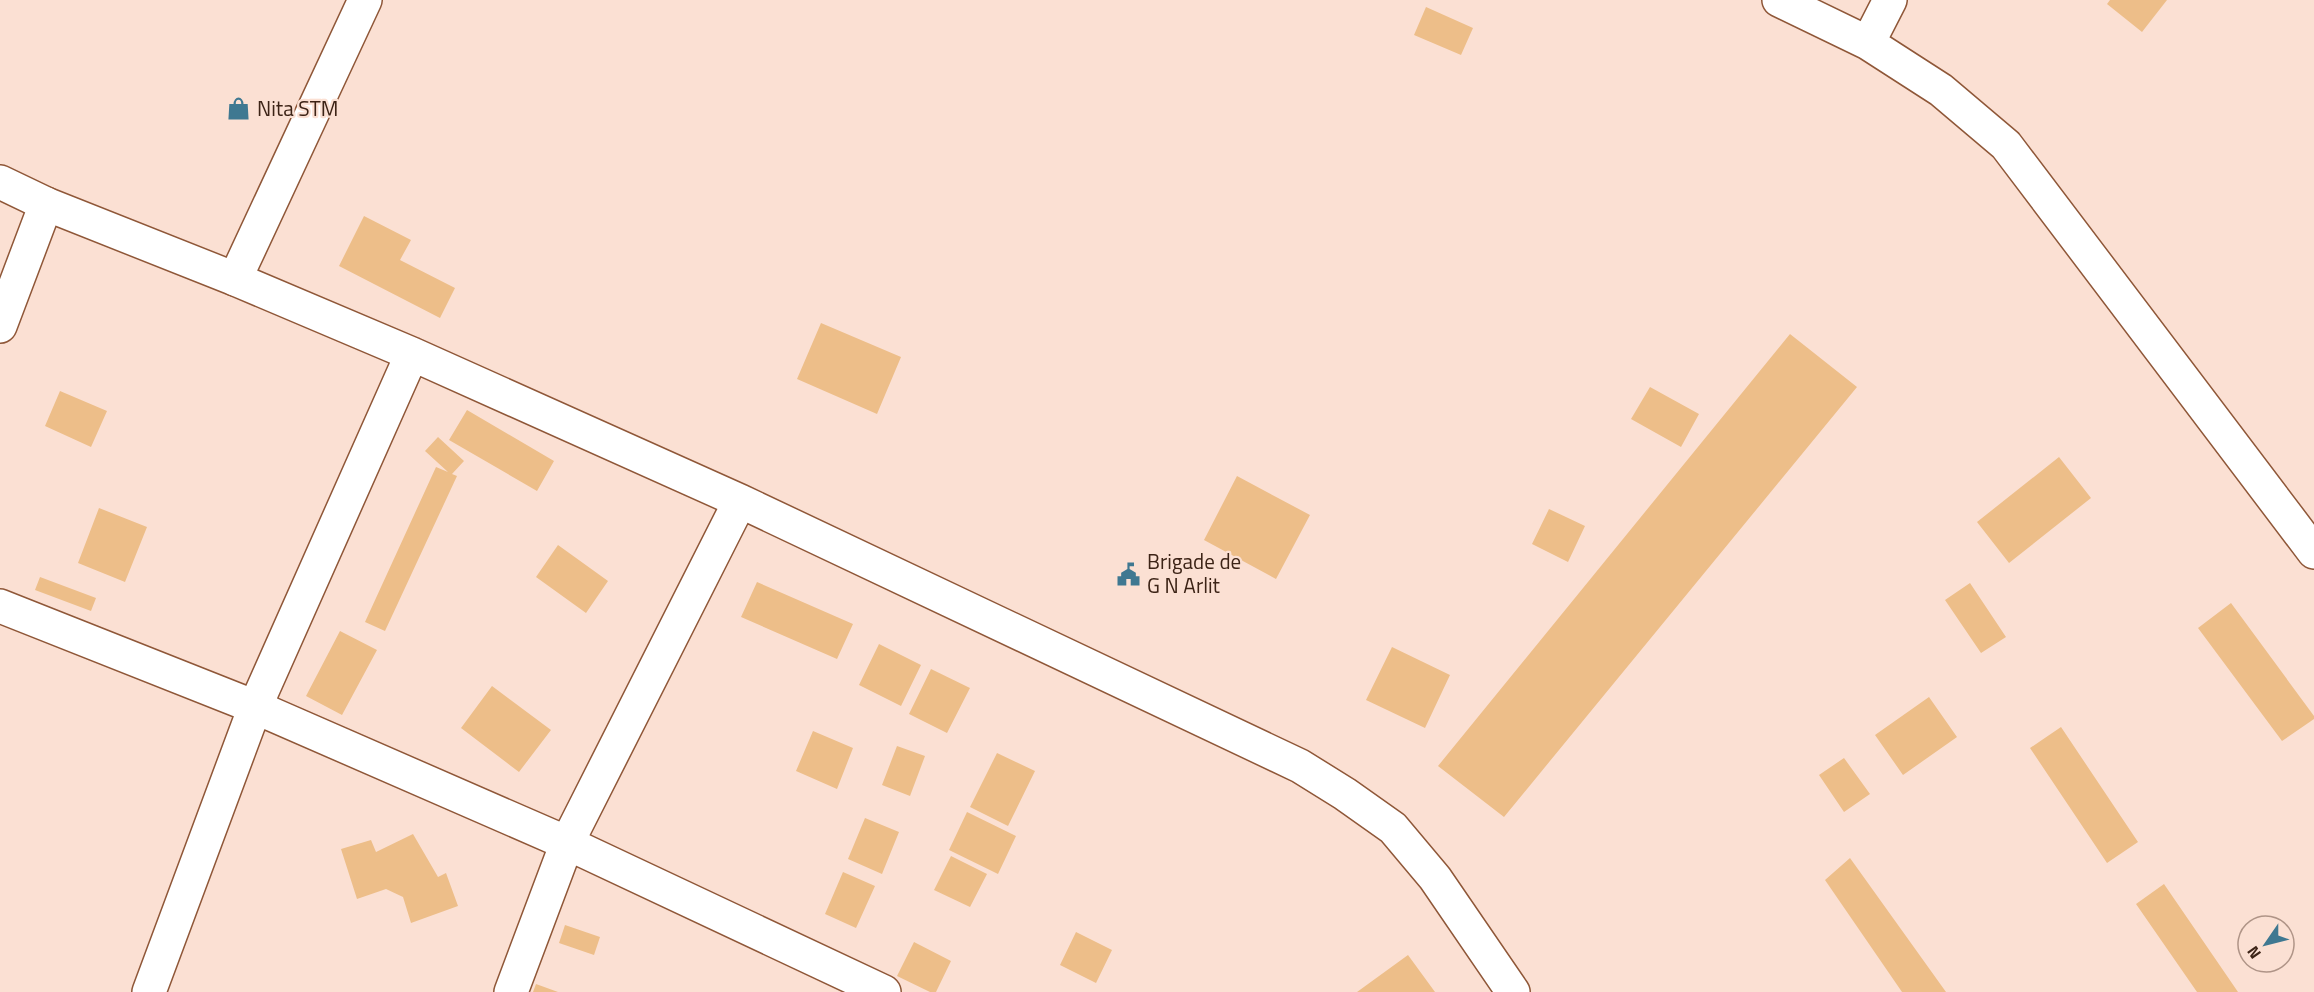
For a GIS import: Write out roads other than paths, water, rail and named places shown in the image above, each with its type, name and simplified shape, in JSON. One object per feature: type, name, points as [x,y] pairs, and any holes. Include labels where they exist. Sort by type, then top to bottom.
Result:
[{"type":"street","points":[[235,279],[365,0]]},
{"type":"street","points":[[1779,0],[1868,43],[1941,90],[2006,145],[2314,552]]},
{"type":"street","points":[[1868,43],[1890,0]]},
{"type":"street","points":[[0,182],[46,204],[235,279],[412,354],[740,501],[1300,766],[1345,794],[1392,828],[1435,878],[1513,992]]},
{"type":"street","points":[[0,326],[46,204]]},
{"type":"street","points":[[149,992],[255,707],[412,354]]},
{"type":"street","points":[[511,992],[567,843],[740,501]]},
{"type":"street","points":[[0,606],[255,707],[567,843],[884,992]]},
{"type":"place","name":"Nita STM","points":[[239,109]]},
{"type":"place","name":"Brigade de G N Arlit","points":[[1129,574]]}]
